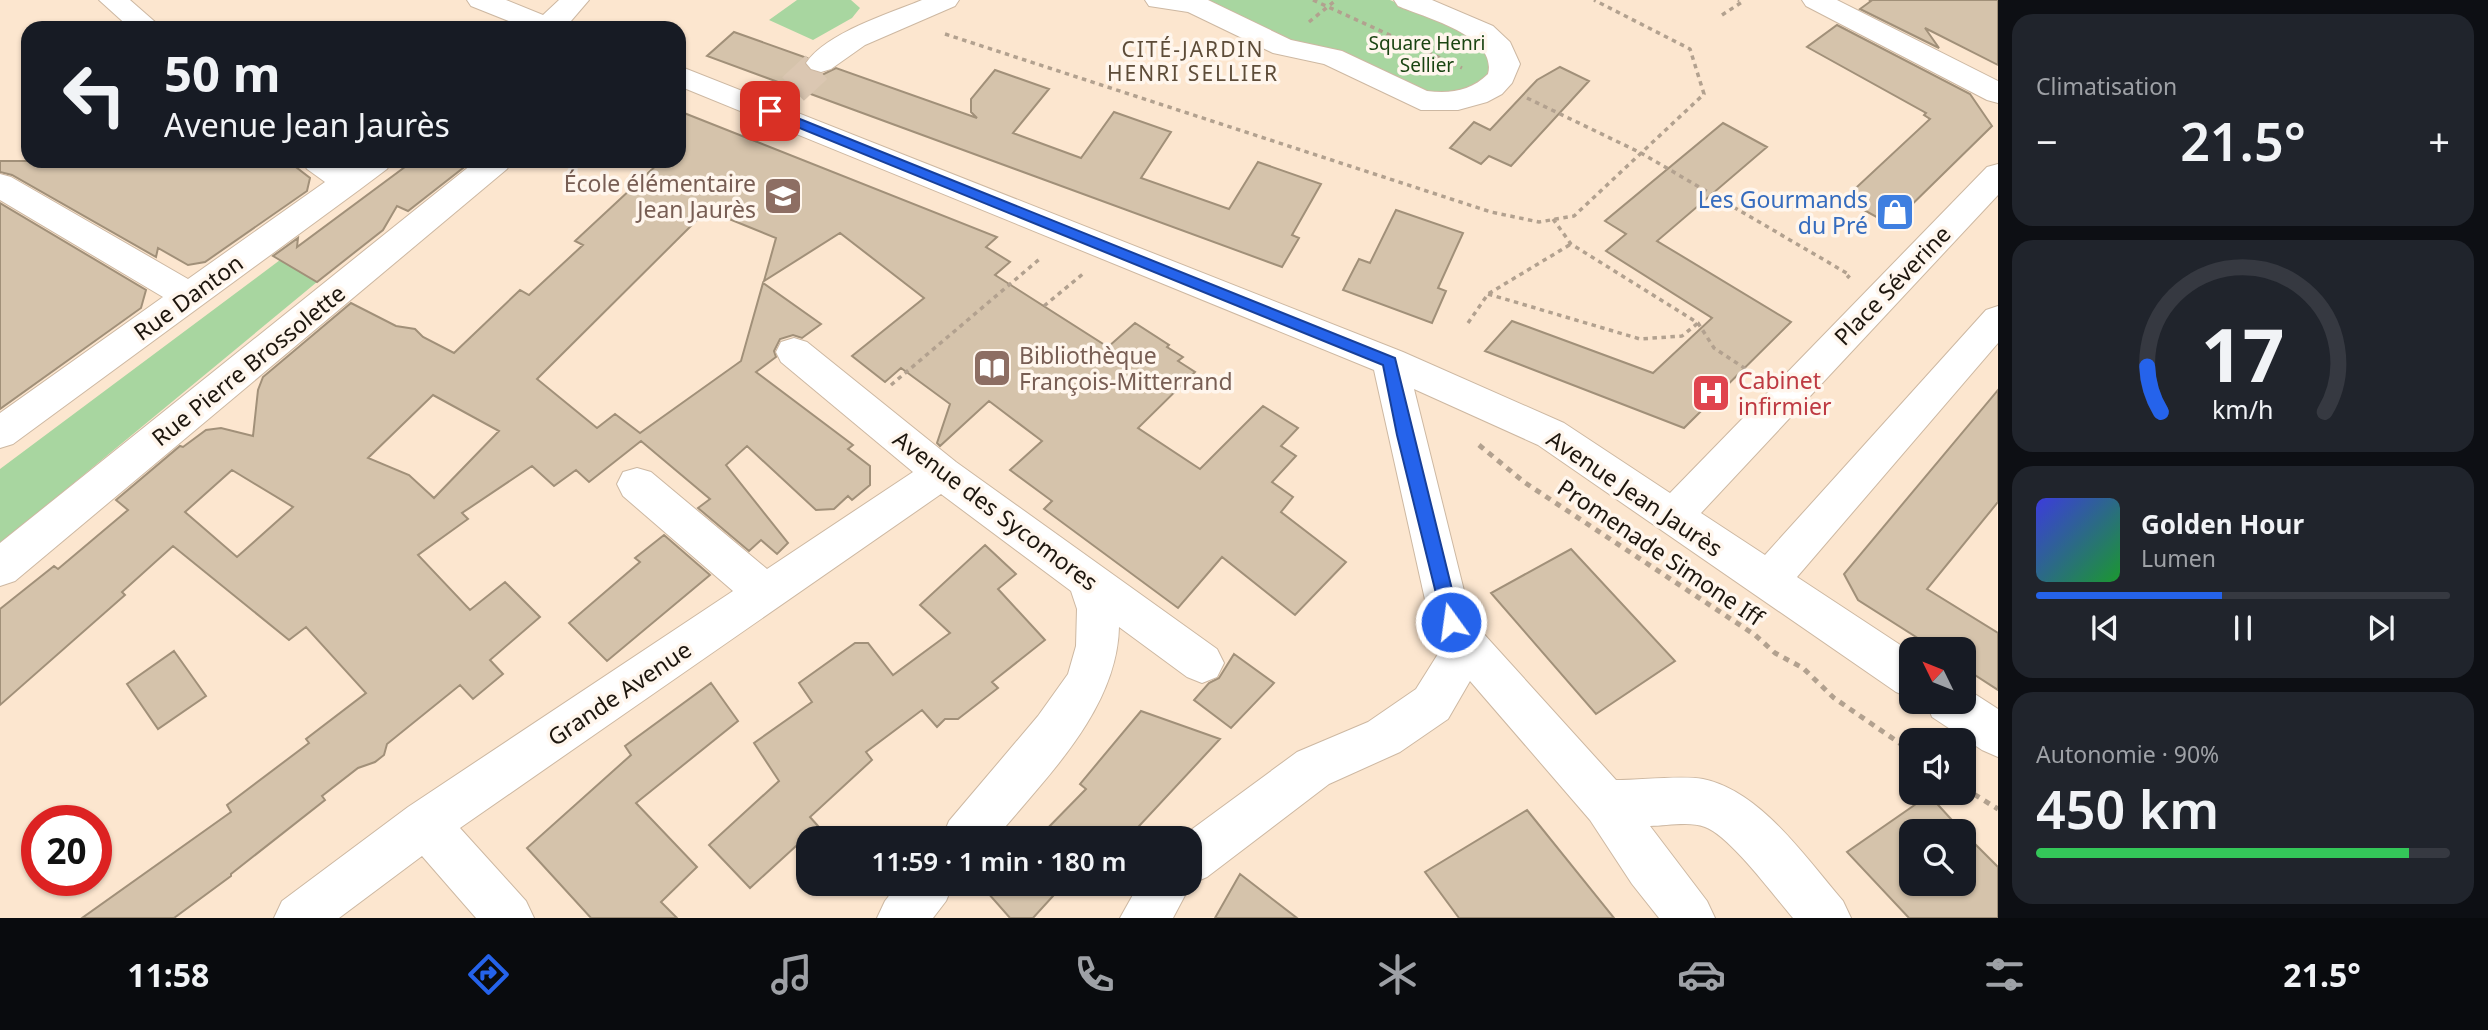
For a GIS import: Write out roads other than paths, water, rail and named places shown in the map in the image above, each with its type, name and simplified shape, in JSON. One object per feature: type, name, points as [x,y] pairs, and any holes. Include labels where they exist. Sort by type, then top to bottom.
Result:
[{"type":"street","points":[[113,0],[139,21]]},
{"type":"street","points":[[481,0],[531,21]]},
{"type":"street","points":[[555,21],[575,0]]},
{"type":"street","points":[[821,63],[855,39],[945,0]]},
{"type":"street","points":[[1159,0],[1194,4],[1283,47],[1332,57],[1421,100],[1446,104],[1477,97],[1497,84],[1505,66],[1501,49],[1494,40],[1483,32],[1408,0]]},
{"type":"street","points":[[1816,0],[1998,93]]},
{"type":"street","name":"Avenue Jean Jaurès","points":[[686,78],[1390,362],[1551,434],[1899,669]]},
{"type":"street","points":[[770,111],[793,89]]},
{"type":"street","points":[[328,168],[348,181]]},
{"type":"street","name":"Rue Danton","points":[[0,433],[366,168]]},
{"type":"street","name":"Rue Pierre Brossolette","points":[[0,568],[487,168]]},
{"type":"street","name":"Place Séverine","points":[[1672,517],[1998,175]]},
{"type":"street","points":[[0,185],[189,296]]},
{"type":"street","points":[[1768,581],[1985,355],[1998,319]]},
{"type":"street","name":"Avenue des Sycomores","points":[[794,352],[942,473],[1202,663]]},
{"type":"street","points":[[1390,362],[1451,622],[1466,646],[1606,804],[1649,867],[1690,918]]},
{"type":"street","name":"Grande Avenue","points":[[299,918],[425,824],[942,473]]},
{"type":"street","points":[[637,484],[766,594]]},
{"type":"street","points":[[976,826],[1054,731],[1087,683],[1097,646],[1098,609],[1088,579]]},
{"type":"street","points":[[1202,851],[1312,768],[1384,737],[1433,704],[1466,646]]},
{"type":"street","points":[[1966,714],[1998,735]]},
{"type":"street","points":[[1606,804],[1702,802],[1728,813],[1750,832],[1826,918]]},
{"type":"street","points":[[425,824],[509,918]]},
{"type":"street","points":[[902,918],[919,896]]},
{"type":"street","points":[[1145,918],[1159,896]]},
{"type":"tunnel","points":[[793,89],[821,63]]},
{"type":"place","name":"École élémentaire Jean Jaurès","points":[[783,196]]},
{"type":"place","name":"Les Gourmands du Pré","points":[[1895,212]]},
{"type":"place","name":"Bibliothèque François-Mitterrand","points":[[992,368]]},
{"type":"place","name":"Cabinet infirmier","points":[[1711,393]]},
{"type":"district","name":"CITÉ-JARDIN HENRI SELLIER","points":[[1193,61]]},
{"type":"park label","name":"Square Henri Sellier","points":[[1427,54]]}]
